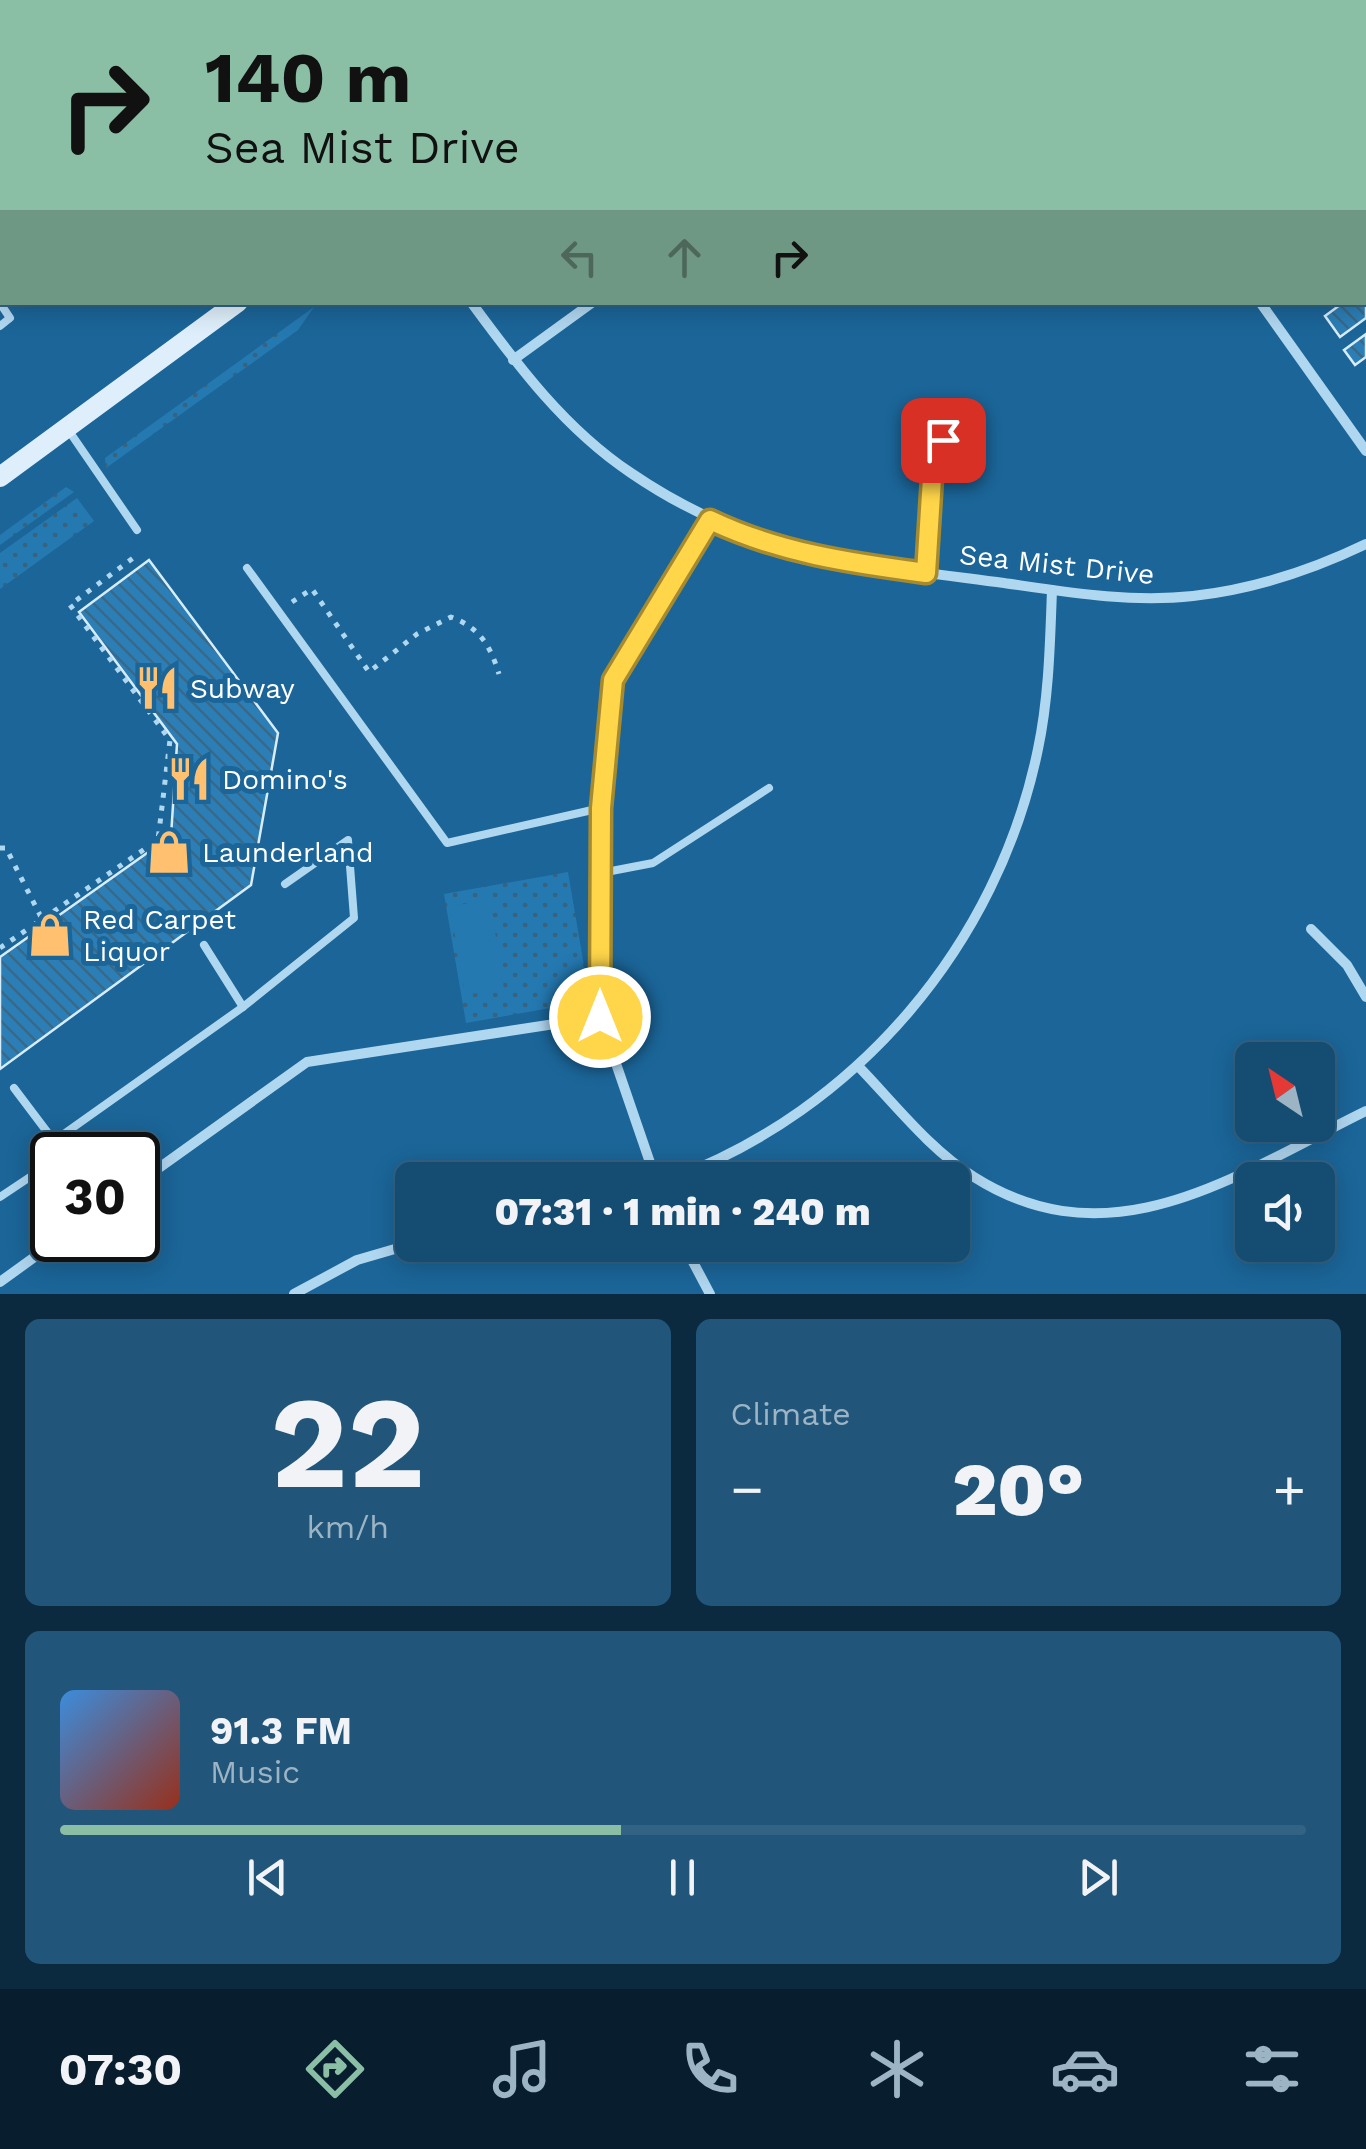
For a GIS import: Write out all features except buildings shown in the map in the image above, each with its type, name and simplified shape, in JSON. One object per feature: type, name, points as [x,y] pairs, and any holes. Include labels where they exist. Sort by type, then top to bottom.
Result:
[{"type":"main road","points":[[0,477],[234,305]]},
{"type":"street","name":"Sea Mist Drive","points":[[473,305],[545,399],[628,472],[710,520],[829,560],[1140,598],[1236,590],[1282,579],[1366,544]]},
{"type":"street","points":[[513,360],[589,305]]},
{"type":"street","points":[[1262,305],[1366,452]]},
{"type":"street","points":[[926,573],[932,478],[956,412]]},
{"type":"street","points":[[650,1162],[600,1017],[601,808],[613,680],[710,520]]},
{"type":"street","points":[[710,1162],[773,1129],[858,1066],[931,987],[985,901],[1010,846],[1038,748],[1047,687],[1052,590]]},
{"type":"street","points":[[1311,929],[1347,965],[1366,998]]},
{"type":"street","points":[[160,1167],[307,1062],[600,1017]]},
{"type":"street","points":[[858,1066],[940,1150],[972,1176],[1007,1195],[1066,1212],[1107,1214],[1147,1210],[1186,1199],[1366,1112]]},
{"type":"street","points":[[294,1294],[357,1260],[395,1249]]},
{"type":"street","points":[[0,1282],[30,1260]]},
{"type":"street","points":[[693,1262],[710,1294]]},
{"type":"lane","points":[[0,326],[10,318],[1,305]]},
{"type":"lane","points":[[66,427],[136,530]]},
{"type":"lane","points":[[247,568],[446,843],[601,808]]},
{"type":"lane","points":[[601,873],[653,863],[769,788]]},
{"type":"lane","points":[[67,1132],[242,1007],[354,918],[348,840],[284,884]]},
{"type":"lane","points":[[204,945],[242,1007]]},
{"type":"lane","points":[[14,1088],[47,1132]]},
{"type":"lane","points":[[0,1198],[30,1177]]},
{"type":"path","points":[[0,948],[158,840],[170,740],[70,605],[133,558]]},
{"type":"path","points":[[279,612],[312,590],[370,672],[417,634],[452,617],[472,626],[490,647],[499,674]]},
{"type":"path","points":[[0,848],[6,848],[42,919]]},
{"type":"shaded area","points":[[314,307],[298,330],[106,468],[105,458]]},
{"type":"shaded area","points":[[66,487],[74,492],[0,545],[0,535]]},
{"type":"shaded area","points":[[77,498],[94,521],[0,589],[0,553]]},
{"type":"shaded area","points":[[568,872],[590,1001],[466,1023],[444,894]]},
{"type":"shaded area","points":[[490,900],[504,989],[465,995],[450,906]]},
{"type":"place","name":"Subway","points":[[157,688]]},
{"type":"place","name":"Domino's","points":[[189,779]]},
{"type":"place","name":"Launderland","points":[[169,852]]},
{"type":"place","name":"Red Carpet Liquor","points":[[50,935]]},
{"type":"route","points":[[600,1017],[601,808],[613,680],[710,520],[829,560],[926,573],[932,478],[943,440]]}]
